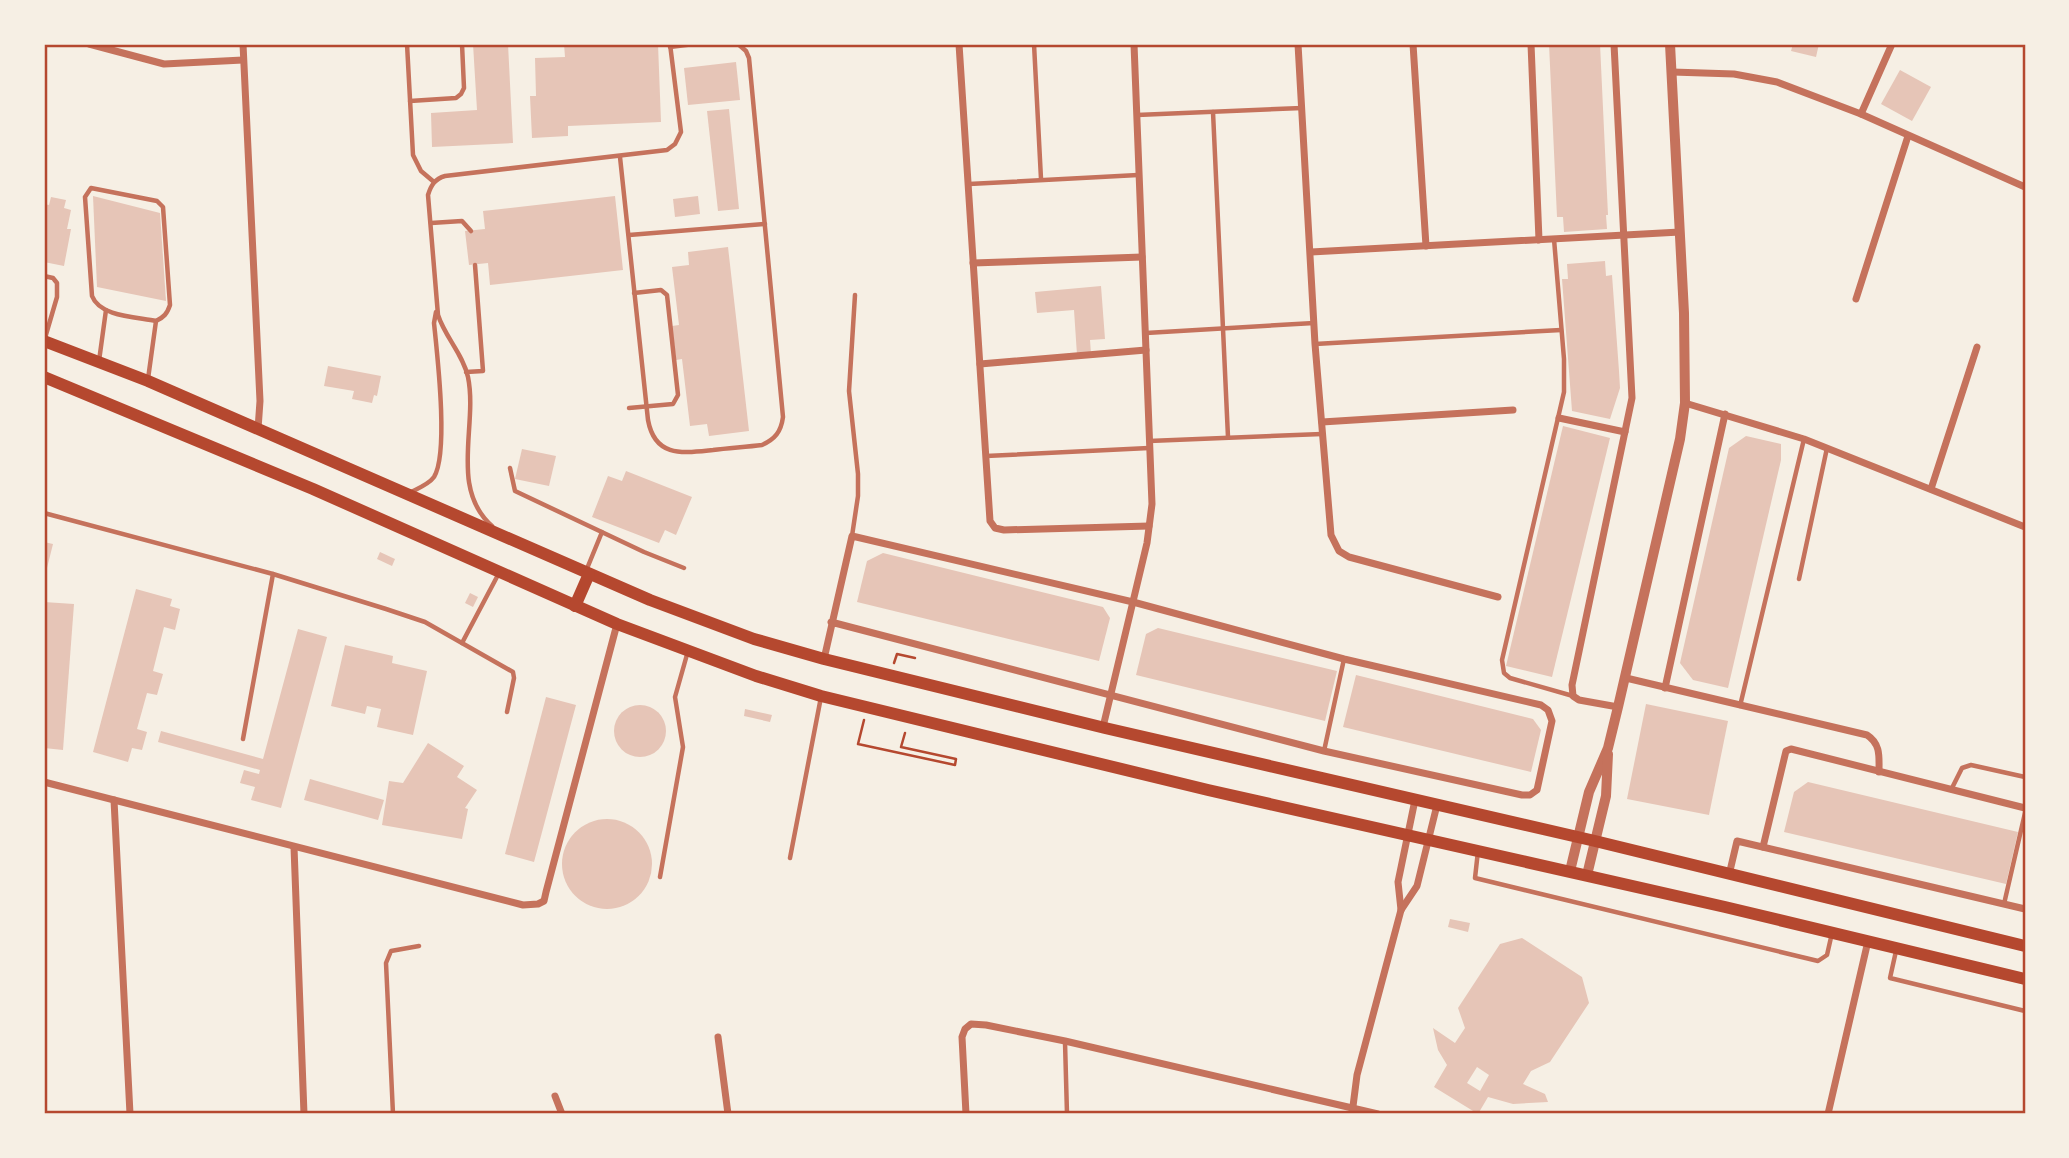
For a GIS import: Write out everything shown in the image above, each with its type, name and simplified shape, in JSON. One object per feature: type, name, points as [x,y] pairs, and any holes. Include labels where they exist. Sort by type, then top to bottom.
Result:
[{"type":"main road","points":[[44,341],[148,381],[650,600],[754,639],[891,676],[1595,841],[2025,946]]},
{"type":"main road","points":[[44,376],[500,571],[617,624],[755,676],[821,696],[1208,790],[1570,871],[2025,979]]},
{"type":"main road","points":[[575,606],[587,573]]},
{"type":"street","points":[[89,44],[164,64],[243,60]]},
{"type":"street","points":[[243,44],[260,401],[258,429]]},
{"type":"street","points":[[959,44],[990,521],[995,528],[1004,530],[1149,526]]},
{"type":"street","points":[[1103,727],[1133,602],[1152,499],[1134,44]]},
{"type":"street","points":[[1298,44],[1315,344],[1329,525],[1339,551],[1349,557],[1498,597]]},
{"type":"street","points":[[1413,44],[1426,246]]},
{"type":"street","points":[[1531,44],[1539,240]]},
{"type":"street","points":[[1614,44],[1632,398],[1572,685],[1573,696],[1579,700],[1618,708]]},
{"type":"street","points":[[1570,871],[1588,792],[1608,748],[1626,678],[1680,439],[1685,403],[1685,313],[1670,44]]},
{"type":"street","points":[[1861,114],[1892,44]]},
{"type":"street","points":[[1672,72],[1756,77],[1777,82],[1861,114],[2025,187]]},
{"type":"street","points":[[1856,299],[1908,136]]},
{"type":"street","points":[[1311,252],[1680,232]]},
{"type":"street","points":[[973,263],[1142,257]]},
{"type":"street","points":[[1930,489],[1977,347]]},
{"type":"street","points":[[980,364],[1146,350]]},
{"type":"street","points":[[1685,403],[1804,439],[2025,527]]},
{"type":"street","points":[[1322,422],[1513,410]]},
{"type":"street","points":[[1665,688],[1725,414]]},
{"type":"street","points":[[1559,418],[1625,432]]},
{"type":"street","points":[[824,659],[831,622],[852,536],[1133,602],[1344,659],[1541,705],[1548,710],[1552,721],[1536,790],[1530,795],[1522,795],[1324,751],[831,622]]},
{"type":"street","points":[[44,782],[523,905],[538,904],[544,901],[617,624]]},
{"type":"street","points":[[1626,678],[1867,735],[1875,740],[1878,747],[1880,772]]},
{"type":"street","points":[[1587,875],[1606,796],[1608,748]]},
{"type":"street","points":[[1763,847],[1786,751],[1791,749],[2025,811]]},
{"type":"street","points":[[114,800],[130,1114]]},
{"type":"street","points":[[1401,910],[1398,882],[1415,800]]},
{"type":"street","points":[[1352,1111],[1357,1075],[1401,910],[1417,886],[1437,805]]},
{"type":"street","points":[[1729,875],[1737,841],[2025,909]]},
{"type":"street","points":[[294,847],[304,1114]]},
{"type":"street","points":[[1828,1114],[1868,941]]},
{"type":"street","points":[[966,1114],[962,1037],[971,1024],[1065,1041],[1352,1111],[1378,1114]]},
{"type":"street","points":[[718,1037],[728,1114]]},
{"type":"street","points":[[555,1096],[562,1114]]},
{"type":"lane","points":[[407,44],[413,155],[421,171],[434,182]]},
{"type":"lane","points":[[410,101],[456,98],[461,94],[464,88],[462,44]]},
{"type":"lane","points":[[507,538],[480,513],[470,491],[470,401],[466,372],[441,323],[437,306],[428,195],[434,182],[445,176],[662,152],[671,148],[679,139],[681,126],[670,45],[694,44]]},
{"type":"lane","points":[[620,157],[646,407],[653,436],[665,448],[681,453],[762,445],[771,441],[780,430],[783,417],[749,58],[738,44]]},
{"type":"lane","points":[[1034,44],[1041,180]]},
{"type":"lane","points":[[1137,115],[1302,108]]},
{"type":"lane","points":[[1213,112],[1228,438]]},
{"type":"lane","points":[[968,184],[1139,175]]},
{"type":"lane","points":[[148,381],[156,321],[167,313],[170,305],[163,207],[157,201],[92,188],[85,197],[92,296],[99,307],[106,310],[156,321]]},
{"type":"lane","points":[[431,223],[462,221],[471,231]]},
{"type":"lane","points":[[629,235],[765,224]]},
{"type":"lane","points":[[1554,239],[1564,385],[1559,418],[1502,660],[1504,673],[1510,678],[1573,696]]},
{"type":"lane","points":[[466,372],[483,370],[474,265]]},
{"type":"lane","points":[[44,276],[53,278],[57,283],[57,297],[44,341]]},
{"type":"lane","points":[[629,408],[673,404],[678,398],[667,295],[661,290],[634,293]]},
{"type":"lane","points":[[852,536],[859,474],[849,391],[855,296]]},
{"type":"lane","points":[[407,494],[424,486],[435,476],[439,460],[440,383],[434,323],[437,306]]},
{"type":"lane","points":[[99,362],[106,310]]},
{"type":"lane","points":[[1145,333],[1314,323]]},
{"type":"lane","points":[[1315,344],[1561,330]]},
{"type":"lane","points":[[986,456],[1228,438],[1322,434]]},
{"type":"lane","points":[[1740,706],[1804,439]]},
{"type":"lane","points":[[1799,579],[1827,448]]},
{"type":"lane","points":[[510,468],[515,491],[684,568]]},
{"type":"lane","points":[[44,513],[273,573],[425,622],[513,672],[506,712]]},
{"type":"lane","points":[[587,573],[602,532]]},
{"type":"lane","points":[[462,643],[500,571]]},
{"type":"lane","points":[[243,739],[273,573]]},
{"type":"lane","points":[[660,877],[683,747],[675,697],[688,651]]},
{"type":"lane","points":[[1324,751],[1344,659]]},
{"type":"lane","points":[[790,858],[821,696]]},
{"type":"lane","points":[[1951,790],[1962,768],[1971,765],[2025,777]]},
{"type":"lane","points":[[2004,904],[2025,811]]},
{"type":"lane","points":[[1478,850],[1475,878],[1818,961],[1827,956],[1833,932]]},
{"type":"lane","points":[[393,1114],[386,963],[391,951],[419,946]]},
{"type":"lane","points":[[1897,948],[1890,978],[2025,1011]]},
{"type":"lane","points":[[1065,1041],[1067,1114]]},
{"type":"path","points":[[891,676],[897,654],[929,661],[933,648]]},
{"type":"path","points":[[866,707],[858,744],[955,765],[957,759],[901,747]]},
{"type":"building","points":[[473,44],[508,44],[513,143],[432,147],[431,113],[477,110]]},
{"type":"building","points":[[564,44],[658,44],[661,122],[568,126],[568,136],[532,138],[530,96],[536,96],[535,58],[565,57]]},
{"type":"building","points":[[1549,44],[1600,44],[1607,229],[1564,232],[1563,217],[1557,217]]},
{"type":"building","points":[[1793,44],[1819,44],[1816,57],[1791,51]]},
{"type":"building","points":[[736,62],[740,100],[688,105],[684,68]]},
{"type":"building","points":[[1900,70],[1931,87],[1912,121],[1881,104]]},
{"type":"building","points":[[729,109],[739,209],[718,211],[707,111]]},
{"type":"building","points":[[93,196],[160,213],[166,301],[97,287]]},
{"type":"building","points":[[615,196],[623,270],[490,285],[488,263],[469,265],[465,231],[485,229],[483,211]]},
{"type":"building","points":[[698,196],[700,214],[675,217],[673,199]]},
{"type":"building","points":[[51,197],[66,200],[64,208],[71,210],[67,229],[71,229],[64,266],[44,262],[44,204],[49,205]]},
{"type":"building","points":[[728,247],[749,431],[709,436],[707,424],[690,426],[682,359],[676,360],[672,326],[679,325],[672,267],[689,265],[688,252]]},
{"type":"building","points":[[1605,261],[1606,276],[1612,275],[1620,388],[1610,419],[1572,411],[1562,279],[1568,279],[1567,264]]},
{"type":"building","points":[[1101,286],[1105,339],[1090,340],[1091,354],[1077,355],[1074,310],[1037,313],[1035,292]]},
{"type":"building","points":[[328,366],[381,376],[377,396],[374,395],[372,403],[352,399],[354,391],[324,386]]},
{"type":"building","points":[[1563,426],[1610,438],[1552,677],[1506,666]]},
{"type":"building","points":[[1746,436],[1781,444],[1781,460],[1728,688],[1693,680],[1680,663],[1729,448]]},
{"type":"building","points":[[522,449],[556,456],[549,486],[515,479]]},
{"type":"building","points":[[626,471],[692,497],[676,535],[665,530],[659,543],[592,517],[608,476],[622,481]]},
{"type":"building","points":[[44,542],[53,544],[46,572],[44,571]]},
{"type":"building","points":[[380,552],[395,559],[392,566],[377,559]]},
{"type":"building","points":[[883,553],[1103,607],[1110,618],[1099,661],[857,602],[867,561]]},
{"type":"building","points":[[136,589],[172,599],[170,606],[180,609],[175,630],[164,627],[153,671],[163,674],[157,695],[147,693],[137,729],[147,732],[142,750],[132,748],[128,762],[93,752]]},
{"type":"building","points":[[470,593],[478,597],[473,607],[465,603]]},
{"type":"building","points":[[44,602],[74,604],[63,750],[44,748]]},
{"type":"building","points":[[1158,628],[1337,671],[1325,721],[1136,675],[1146,634]]},
{"type":"building","points":[[298,629],[327,637],[281,808],[251,800],[255,787],[240,783],[244,770],[259,774],[260,770],[158,742],[161,731],[263,759]]},
{"type":"building","points":[[345,645],[393,656],[392,663],[427,671],[413,735],[377,727],[381,709],[367,706],[365,714],[331,706]]},
{"type":"building","points":[[1356,675],[1533,719],[1541,730],[1531,772],[1343,727]]},
{"type":"building","points":[[546,697],[576,705],[534,862],[505,854]]},
{"type":"building","points":[[1646,704],[1728,721],[1709,815],[1627,799]]},
{"type":"building","points":[[640,705],[650,707],[658,713],[664,721],[664,741],[658,749],[650,755],[640,757],[630,755],[622,749],[616,741],[614,731],[616,721],[622,713],[630,707]]},
{"type":"building","points":[[745,709],[772,715],[770,722],[744,716]]},
{"type":"building","points":[[428,743],[464,766],[457,777],[477,790],[465,808],[468,809],[462,839],[382,825],[389,781],[403,783]]},
{"type":"building","points":[[310,779],[384,800],[378,820],[304,800]]},
{"type":"building","points":[[1808,782],[2018,832],[2006,884],[1784,832],[1794,792]]},
{"type":"building","points":[[607,819],[632,827],[644,839],[652,864],[644,889],[632,901],[607,909],[582,901],[570,889],[562,864],[570,839],[582,827]]},
{"type":"building","points":[[1450,919],[1470,923],[1468,932],[1448,927]]},
{"type":"building","points":[[1522,938],[1582,977],[1589,1003],[1550,1062],[1531,1071],[1523,1084],[1545,1094],[1548,1102],[1513,1104],[1488,1097],[1478,1114],[1434,1087],[1447,1065],[1438,1050],[1433,1028],[1455,1043],[1465,1028],[1458,1008],[1500,944]],"holes":[[[1477,1067],[1489,1075],[1480,1091],[1467,1083]]]}]
